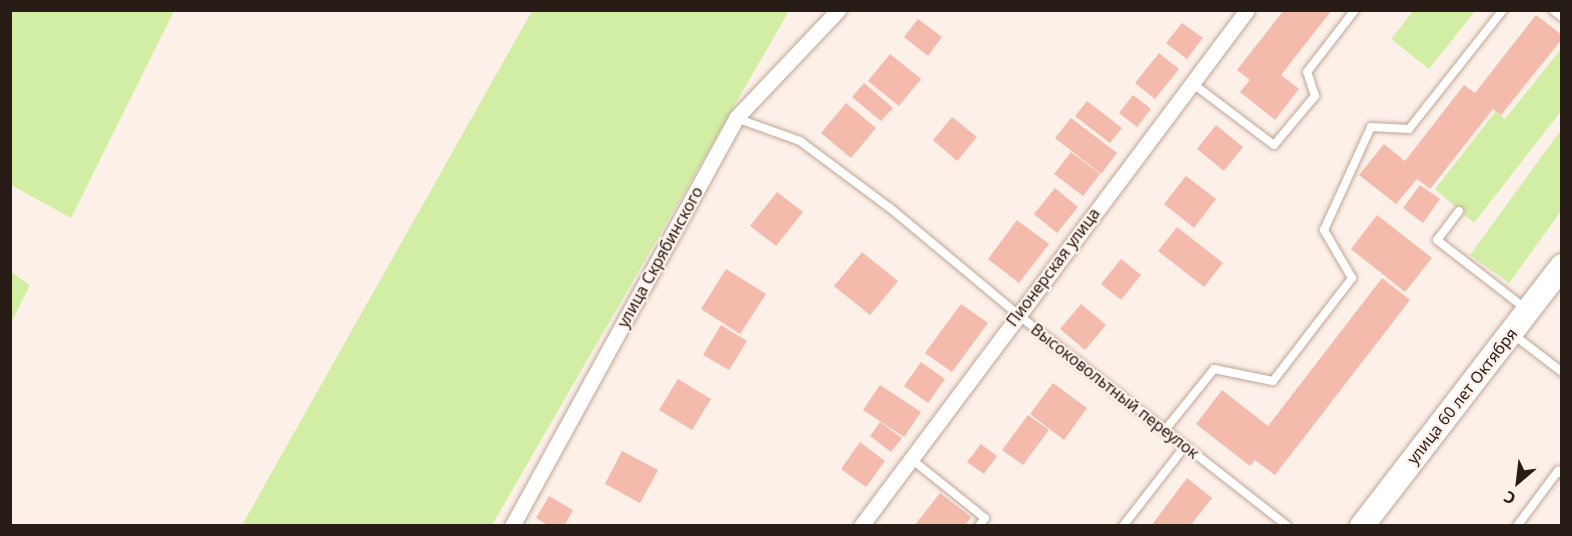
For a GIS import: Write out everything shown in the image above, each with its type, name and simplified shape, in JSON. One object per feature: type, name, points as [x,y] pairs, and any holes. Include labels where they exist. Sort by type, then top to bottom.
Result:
[{"type":"main road","name":"улица 60 лет Октября","points":[[1362,525],[1562,266]]},
{"type":"street","name":"улица Скрябинского","points":[[512,525],[736,118],[838,10]]},
{"type":"street","name":"Пионерская улица","points":[[861,525],[1247,10]]},
{"type":"lane","points":[[1192,83],[1275,145],[1315,96],[1307,72],[1355,10]]},
{"type":"lane","points":[[1165,430],[1214,369],[1273,381],[1352,278],[1324,230],[1371,127],[1409,129],[1503,10]]},
{"type":"lane","name":"Высоковольтный переулок","points":[[736,118],[800,141],[890,208],[1017,314],[1287,525]]},
{"type":"lane","points":[[1459,212],[1437,240],[1528,310]]},
{"type":"lane","points":[[1511,332],[1562,372]]},
{"type":"lane","points":[[1123,525],[1185,446]]},
{"type":"lane","points":[[910,458],[985,518],[979,525]]},
{"type":"lane","points":[[1517,525],[1558,471],[1562,474]]},
{"type":"green space","points":[[1475,10],[1429,69],[1391,39],[1413,11]]},
{"type":"green space","points":[[10,11],[174,11],[71,218],[11,185]]},
{"type":"green space","points":[[532,11],[789,11],[492,525],[242,525]]},
{"type":"green space","points":[[1561,49],[1561,111],[1474,223],[1435,189],[1496,111],[1505,119]]},
{"type":"green space","points":[[1561,130],[1561,211],[1509,283],[1470,255]]},
{"type":"green space","points":[[11,272],[30,285],[11,323]]},
{"type":"building","points":[[1284,10],[1332,10],[1281,75],[1299,89],[1275,120],[1240,92],[1250,80],[1237,70]]},
{"type":"building","points":[[1536,15],[1562,35],[1562,39],[1501,115],[1493,109],[1430,189],[1417,179],[1396,204],[1359,175],[1384,144],[1405,161],[1464,85],[1475,93]]},
{"type":"building","points":[[918,19],[942,37],[928,56],[904,37]]},
{"type":"building","points":[[1182,23],[1203,38],[1187,59],[1166,43]]},
{"type":"building","points":[[1159,53],[1179,69],[1155,99],[1135,83]]},
{"type":"building","points":[[890,54],[921,79],[899,106],[868,81]]},
{"type":"building","points":[[864,83],[893,108],[881,121],[852,97]]},
{"type":"building","points":[[1133,95],[1151,109],[1137,127],[1119,113]]},
{"type":"building","points":[[1087,101],[1122,128],[1110,143],[1075,116]]},
{"type":"building","points":[[846,103],[876,128],[851,158],[821,133]]},
{"type":"building","points":[[952,117],[977,137],[957,161],[933,140]]},
{"type":"building","points":[[1071,118],[1117,153],[1101,174],[1055,138]]},
{"type":"building","points":[[1216,125],[1243,147],[1224,171],[1197,149]]},
{"type":"building","points":[[1071,152],[1100,174],[1083,196],[1054,174]]},
{"type":"building","points":[[1186,176],[1216,199],[1194,228],[1164,204]]},
{"type":"building","points":[[1420,185],[1440,199],[1423,223],[1403,208]]},
{"type":"building","points":[[1055,188],[1078,207],[1057,233],[1034,214]]},
{"type":"building","points":[[777,192],[803,212],[776,246],[750,226]]},
{"type":"building","points":[[1377,215],[1432,258],[1405,292],[1351,249]]},
{"type":"building","points":[[1017,220],[1049,244],[1019,283],[988,259]]},
{"type":"building","points":[[1177,227],[1223,263],[1204,287],[1158,251]]},
{"type":"building","points":[[862,252],[898,281],[870,315],[834,286]]},
{"type":"building","points":[[1121,259],[1141,275],[1121,300],[1101,284]]},
{"type":"building","points":[[726,269],[766,294],[740,334],[701,309]]},
{"type":"building","points":[[1382,278],[1410,300],[1275,475],[1255,460],[1250,466],[1196,424],[1222,390],[1268,426]]},
{"type":"building","points":[[961,304],[988,323],[952,372],[925,353]]},
{"type":"building","points":[[1081,304],[1106,325],[1085,350],[1060,329]]},
{"type":"building","points":[[721,325],[747,341],[729,370],[703,355]]},
{"type":"building","points":[[921,362],[945,379],[928,403],[904,386]]},
{"type":"building","points":[[678,379],[711,399],[692,430],[659,410]]},
{"type":"building","points":[[1053,383],[1087,408],[1064,440],[1030,414]]},
{"type":"building","points":[[880,385],[921,412],[904,437],[863,410]]},
{"type":"building","points":[[1028,415],[1049,430],[1023,465],[1002,450]]},
{"type":"building","points":[[880,422],[902,438],[891,452],[870,436]]},
{"type":"building","points":[[860,442],[885,461],[866,487],[841,469]]},
{"type":"building","points":[[981,444],[997,456],[984,474],[967,462]]},
{"type":"building","points":[[622,451],[658,470],[640,503],[605,484]]},
{"type":"building","points":[[1187,478],[1212,498],[1190,526],[1151,526]]},
{"type":"building","points":[[940,493],[971,517],[965,526],[914,526]]},
{"type":"building","points":[[549,496],[573,510],[564,526],[549,526],[536,518]]}]
